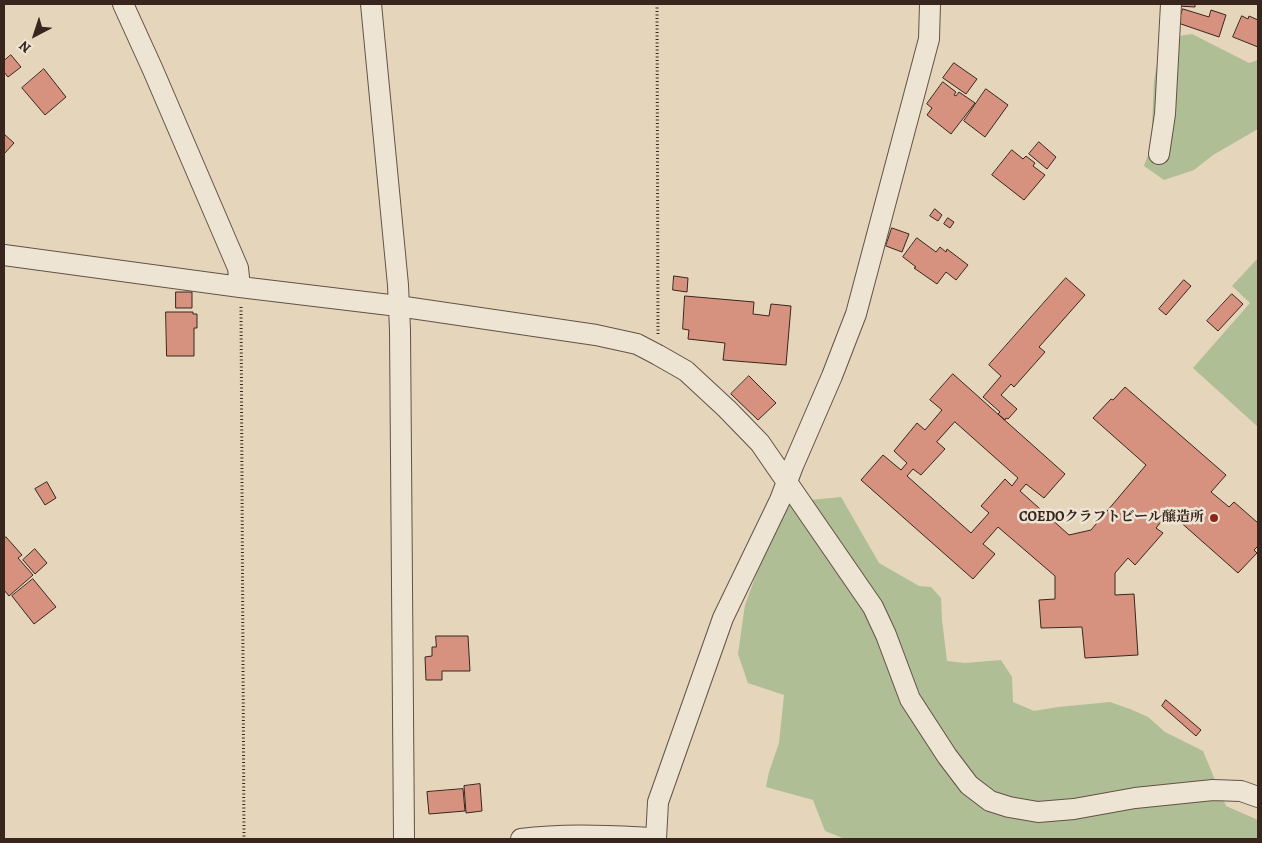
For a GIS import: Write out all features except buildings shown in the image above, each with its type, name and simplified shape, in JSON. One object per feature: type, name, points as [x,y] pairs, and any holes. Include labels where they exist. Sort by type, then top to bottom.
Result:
[{"type":"street","points":[[123,4],[238,268],[240,287]]},
{"type":"street","points":[[371,4],[398,285],[404,839]]},
{"type":"street","points":[[521,839],[569,835],[655,838],[658,802],[722,618],[780,500],[856,314],[929,39],[930,4]]},
{"type":"street","points":[[1159,154],[1165,114],[1170,4]]},
{"type":"street","points":[[4,255],[398,306],[596,335],[637,344],[686,371],[760,443],[873,606],[910,699],[968,785],[990,801],[1009,807],[1038,812],[1074,809],[1135,798],[1213,790],[1241,791],[1258,797]]},
{"type":"path","points":[[657,4],[658,355]]},
{"type":"path","points":[[240,287],[244,839]]},
{"type":"green space","points":[[1192,34],[1249,63],[1258,60],[1258,129],[1213,155],[1194,170],[1164,180],[1144,166],[1151,147],[1154,81],[1161,39]]},
{"type":"green space","points":[[1258,258],[1258,427],[1193,368],[1250,303],[1232,286]]},
{"type":"green space","points":[[841,497],[879,563],[919,586],[931,587],[941,598],[947,661],[965,663],[1001,660],[1012,677],[1013,702],[1034,711],[1110,702],[1148,717],[1165,732],[1203,751],[1226,806],[1258,820],[1258,839],[845,839],[825,831],[813,800],[766,787],[779,743],[784,695],[748,683],[738,654],[745,605],[758,570],[790,502]]},
{"type":"place","name":"COEDOクラフトビール醸造所","points":[[1214,518]]}]
